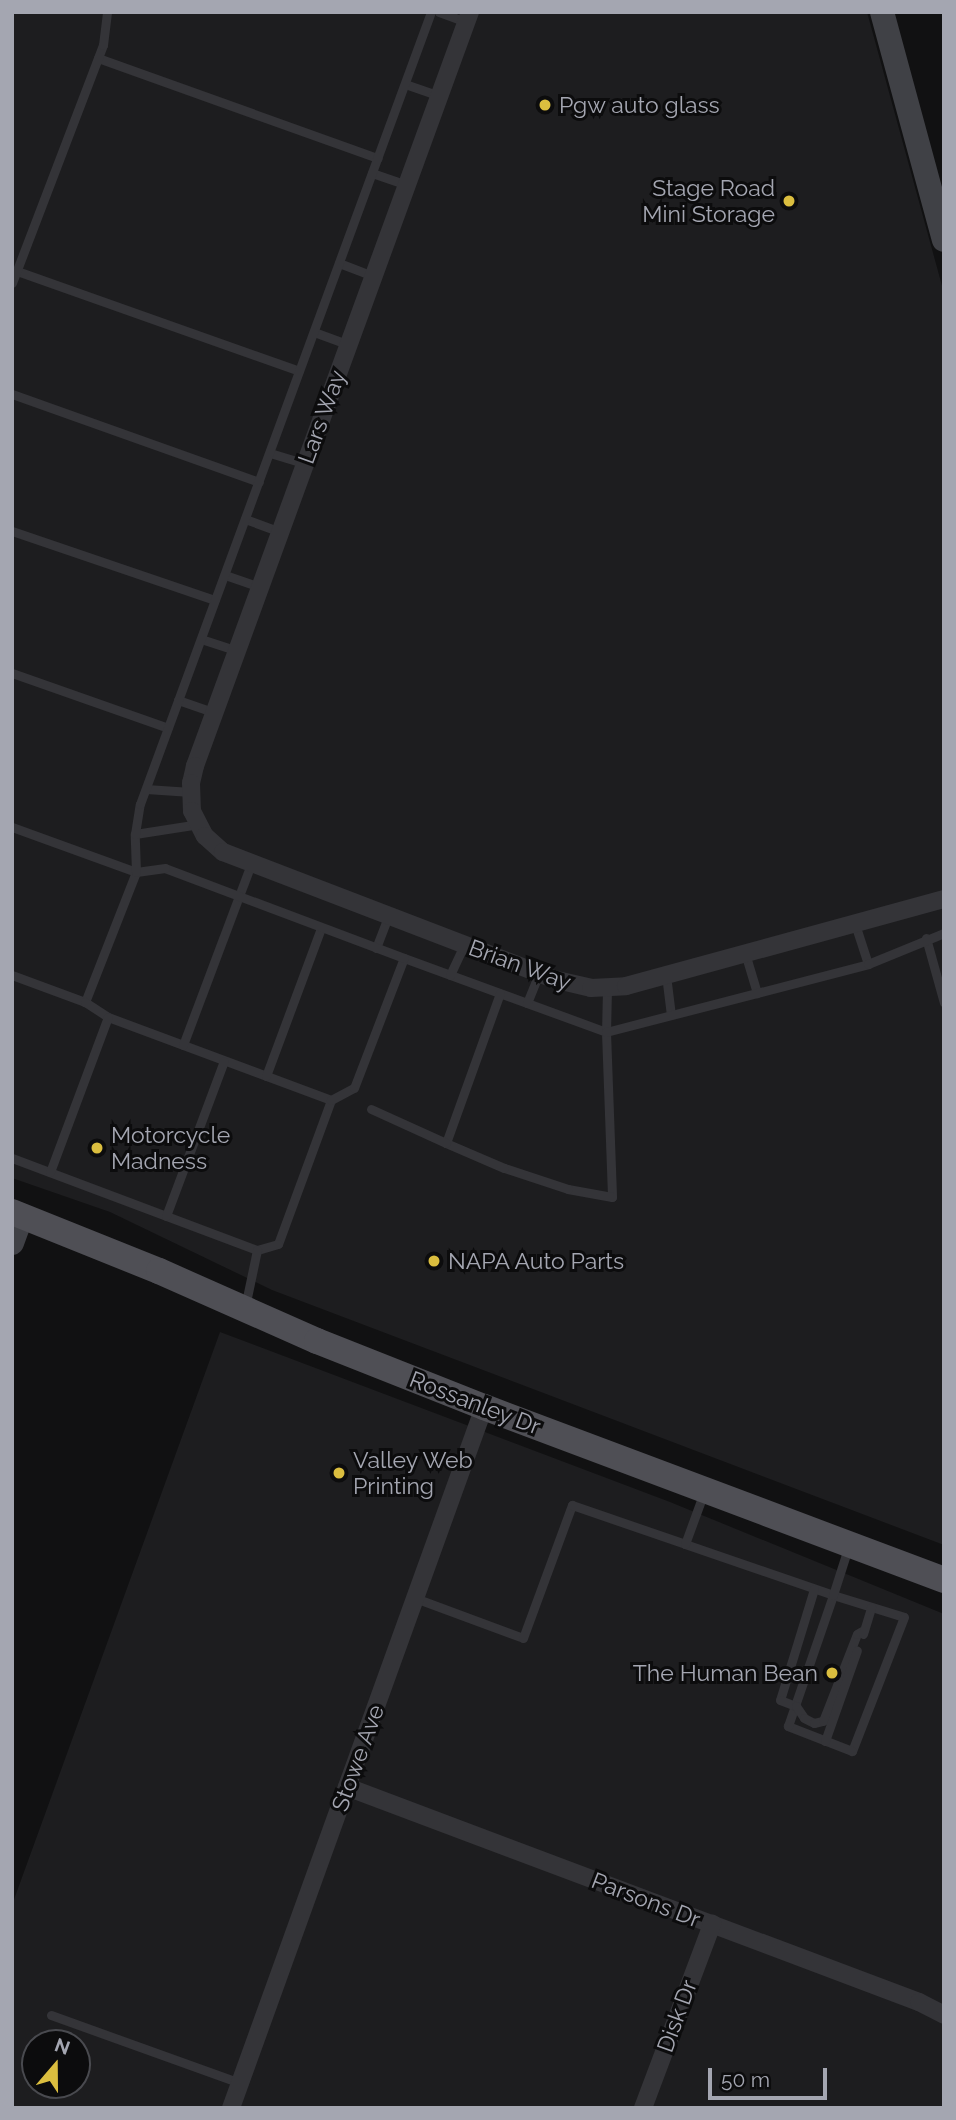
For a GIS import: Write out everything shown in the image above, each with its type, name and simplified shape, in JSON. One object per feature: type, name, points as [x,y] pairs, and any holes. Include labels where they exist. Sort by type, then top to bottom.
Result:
[{"type":"main road","points":[[882,12],[944,240]]},
{"type":"main road","points":[[12,1243],[17,1214]]},
{"type":"main road","name":"Rossanley Dr","points":[[17,1214],[484,1407],[944,1580]]},
{"type":"street","name":"Lars Way","points":[[199,824],[192,811],[191,792],[195,766],[468,17]]},
{"type":"street","name":"Brian Way","points":[[199,824],[212,845],[251,864],[576,986],[607,989],[944,899]]},
{"type":"street","name":"Stowe Ave","points":[[231,2108],[484,1407]]},
{"type":"street","name":"Parsons Dr","points":[[347,1787],[919,2002],[944,2015]]},
{"type":"street","name":"Disk Dr","points":[[643,2108],[712,1924]]},
{"type":"lane","points":[[12,283],[98,58],[107,12]]},
{"type":"lane","points":[[85,1002],[136,872],[135,834],[146,789],[431,12]]},
{"type":"lane","points":[[439,12],[468,17]]},
{"type":"lane","points":[[98,58],[378,158]]},
{"type":"lane","points":[[405,84],[439,96]]},
{"type":"lane","points":[[372,173],[407,185]]},
{"type":"lane","points":[[339,263],[373,276]]},
{"type":"lane","points":[[17,271],[299,371]]},
{"type":"lane","points":[[314,332],[349,345]]},
{"type":"lane","points":[[12,394],[259,482]]},
{"type":"lane","points":[[270,453],[305,464]]},
{"type":"lane","points":[[245,519],[280,532]]},
{"type":"lane","points":[[12,531],[215,600]]},
{"type":"lane","points":[[225,575],[260,587]]},
{"type":"lane","points":[[201,639],[237,651]]},
{"type":"lane","points":[[12,673],[168,729]]},
{"type":"lane","points":[[178,700],[215,713]]},
{"type":"lane","points":[[146,789],[191,792]]},
{"type":"lane","points":[[135,834],[199,824]]},
{"type":"lane","points":[[12,827],[136,872],[165,868],[606,1032],[868,964],[926,938],[944,933]]},
{"type":"lane","points":[[183,1045],[251,864]]},
{"type":"lane","points":[[376,948],[388,916]]},
{"type":"lane","points":[[855,924],[868,964]]},
{"type":"lane","points":[[266,1076],[321,928]]},
{"type":"lane","points":[[926,938],[944,1003]]},
{"type":"lane","points":[[450,975],[464,945]]},
{"type":"lane","points":[[745,953],[757,993]]},
{"type":"lane","points":[[12,1158],[257,1250],[278,1244],[331,1100],[354,1088],[404,958]]},
{"type":"lane","points":[[527,1003],[540,974]]},
{"type":"lane","points":[[12,975],[85,1002],[108,1017],[331,1100]]},
{"type":"lane","points":[[666,975],[671,1015]]},
{"type":"lane","points":[[371,1110],[504,1168],[568,1189],[612,1196],[607,989]]},
{"type":"lane","points":[[446,1143],[500,993]]},
{"type":"lane","points":[[50,1172],[108,1017]]},
{"type":"lane","points":[[166,1216],[224,1061]]},
{"type":"lane","points":[[244,1309],[257,1250]]},
{"type":"lane","points":[[685,1544],[704,1490]]},
{"type":"lane","points":[[415,1598],[523,1638],[572,1505],[814,1589],[833,1595],[871,1607],[904,1617],[852,1751],[788,1726],[796,1706],[833,1595],[849,1546]]},
{"type":"lane","points":[[814,1589],[780,1700],[796,1706],[804,1718],[814,1723],[823,1721],[857,1634],[864,1630]]},
{"type":"lane","points":[[825,1741],[871,1607]]},
{"type":"lane","points":[[51,2015],[240,2083]]},
{"type":"shaded area","points":[[12,12],[867,12],[944,293],[944,1545],[272,1290],[110,1212],[12,1178]]},
{"type":"shaded area","points":[[220,1332],[670,1502],[944,1614],[944,2108],[12,2108],[12,1905]]},
{"type":"place","name":"Pgw auto glass","points":[[545,105]]},
{"type":"place","name":"Stage Road Mini Storage","points":[[789,201]]},
{"type":"place","name":"Motorcycle Madness","points":[[97,1148]]},
{"type":"place","name":"NAPA Auto Parts","points":[[434,1261]]},
{"type":"place","name":"Valley Web Printing","points":[[339,1473]]},
{"type":"place","name":"The Human Bean","points":[[832,1673]]}]
